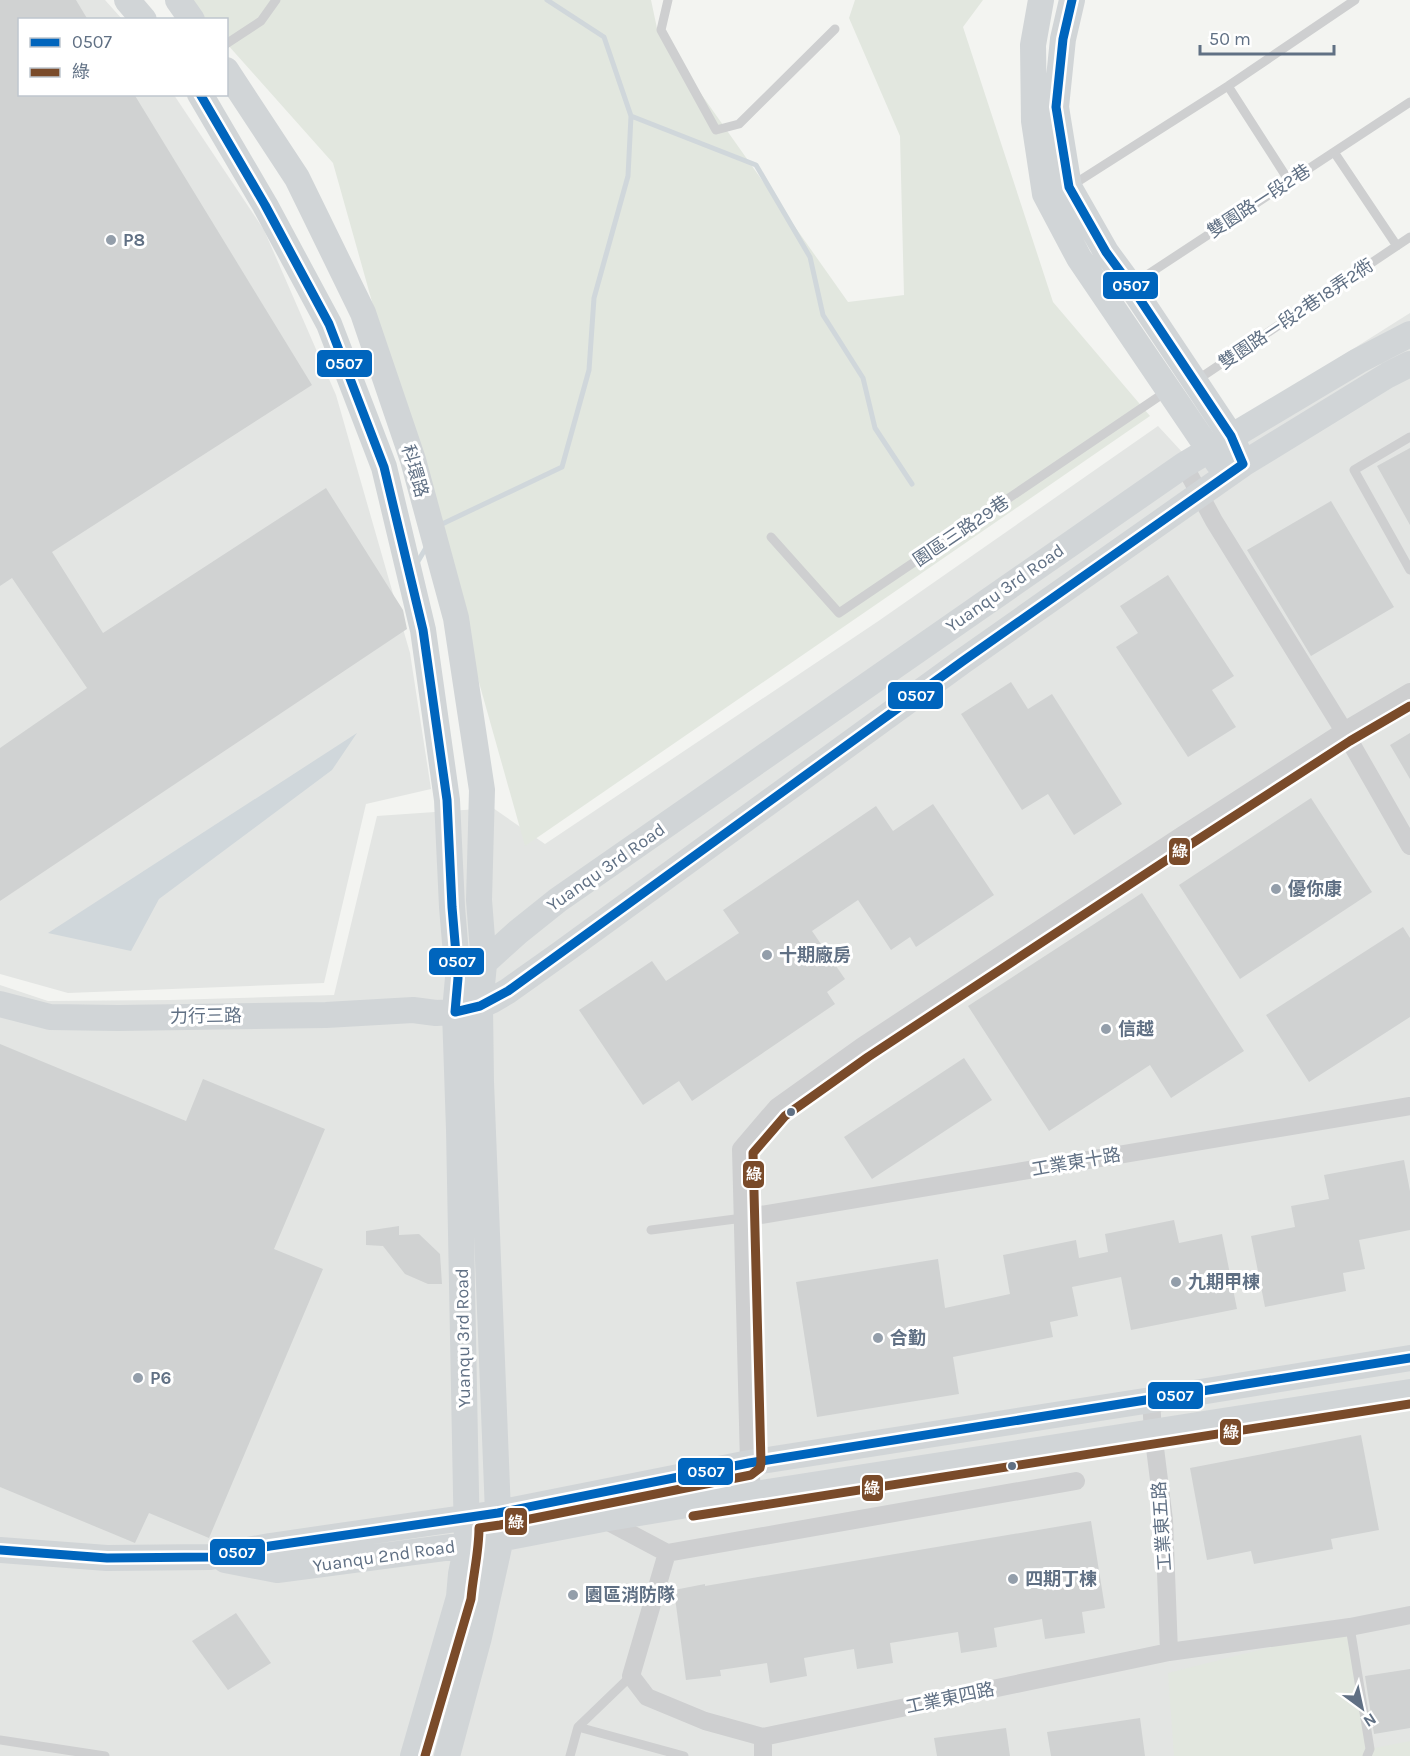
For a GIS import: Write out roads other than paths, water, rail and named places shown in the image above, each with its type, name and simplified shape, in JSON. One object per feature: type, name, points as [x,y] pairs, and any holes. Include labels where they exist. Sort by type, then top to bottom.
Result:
[{"type":"street","points":[[127,0],[142,18]]},
{"type":"street","points":[[1041,0],[1033,45],[1034,121],[1045,194],[1079,258],[1209,450],[1235,470]]},
{"type":"street","points":[[1072,0],[1063,39],[1056,107],[1069,188],[1106,252],[1231,436],[1235,470]]},
{"type":"street","name":"科環路","points":[[228,73],[297,178],[363,313],[413,460],[456,618],[482,790],[480,908],[473,971],[455,1012]]},
{"type":"street","name":"科環路","points":[[201,96],[265,205],[329,324],[384,467],[423,630],[447,800],[452,906],[473,971],[480,1006]]},
{"type":"street","name":"Yuanqu 3rd Road","points":[[473,971],[567,893],[1184,465],[1358,361],[1410,334]]},
{"type":"street","name":"Yuanqu 3rd Road","points":[[447,1756],[479,1637],[501,1538],[498,1513],[480,1006],[515,986],[963,661],[1235,470],[1410,364]]},
{"type":"street","points":[[1184,465],[1199,495],[1344,731],[1410,846]]},
{"type":"street","points":[[753,1494],[749,1463],[741,1149],[777,1107],[861,1047],[1181,836],[1344,731],[1410,692]]},
{"type":"street","points":[[480,908],[482,919],[497,935],[507,937],[518,932]]},
{"type":"street","name":"力行三路","points":[[413,1010],[473,971]]},
{"type":"street","name":"力行三路","points":[[0,1004],[50,1017],[107,1018],[326,1015],[413,1010],[436,1013],[455,1012],[480,1006]]},
{"type":"street","name":"Yuanqu 3rd Road","points":[[413,1756],[459,1597],[467,1545],[455,1012]]},
{"type":"street","name":"工業東十路","points":[[743,1218],[1410,1106]]},
{"type":"street","name":"Yuanqu 2nd Road","points":[[0,1550],[107,1558],[210,1557],[270,1546],[498,1513],[749,1463],[1410,1358]]},
{"type":"street","name":"Yuanqu 2nd Road","points":[[210,1557],[277,1570],[467,1545],[753,1494],[1410,1392]]},
{"type":"street","name":"工業東五路","points":[[1151,1400],[1164,1520],[1169,1652]]},
{"type":"street","points":[[603,1519],[667,1553],[1076,1481]]},
{"type":"street","points":[[631,1676],[667,1553]]},
{"type":"street","name":"工業東四路","points":[[631,1676],[647,1697],[705,1721],[763,1737],[1169,1652],[1350,1627],[1410,1615]]},
{"type":"street","points":[[763,1737],[763,1756]]},
{"type":"lane","points":[[228,43],[261,21],[276,0]]},
{"type":"lane","points":[[668,0],[661,30],[716,130],[739,124],[835,29]]},
{"type":"lane","points":[[1069,188],[1228,86],[1355,0]]},
{"type":"lane","points":[[1228,86],[1289,181]]},
{"type":"lane","name":"雙園路一段2巷","points":[[1108,301],[1410,102]]},
{"type":"lane","points":[[1334,152],[1397,246]]},
{"type":"lane","name":"雙園路一段2巷18弄2衖","points":[[1195,382],[1410,237]]},
{"type":"lane","name":"園區三路29巷","points":[[771,537],[839,614],[1168,390]]},
{"type":"lane","points":[[1410,437],[1354,470],[1410,570]]},
{"type":"lane","points":[[651,1230],[743,1218]]},
{"type":"lane","points":[[1350,1627],[1370,1754]]},
{"type":"lane","points":[[570,1756],[578,1727],[631,1676]]},
{"type":"lane","points":[[578,1727],[684,1756]]},
{"type":"lane","points":[[0,1740],[105,1756]]},
{"type":"waterway","points":[[439,528],[440,525],[562,467],[589,370],[594,298],[628,176],[631,116],[604,37],[547,0]]},
{"type":"waterway","points":[[631,116],[756,165],[810,257],[823,315],[863,378],[875,428],[912,484]]},
{"type":"waterway","points":[[417,563],[427,546]]},
{"type":"place","name":"P8","points":[[111,240]]},
{"type":"place","name":"優你康","points":[[1276,889]]},
{"type":"place","name":"十期廠房","points":[[767,955]]},
{"type":"place","name":"信越","points":[[1106,1029]]},
{"type":"place","name":"九期甲棟","points":[[1176,1282]]},
{"type":"place","name":"合勤","points":[[878,1338]]},
{"type":"place","name":"P6","points":[[138,1378]]},
{"type":"place","name":"四期丁棟","points":[[1013,1579]]},
{"type":"place","name":"園區消防隊","points":[[573,1595]]}]
